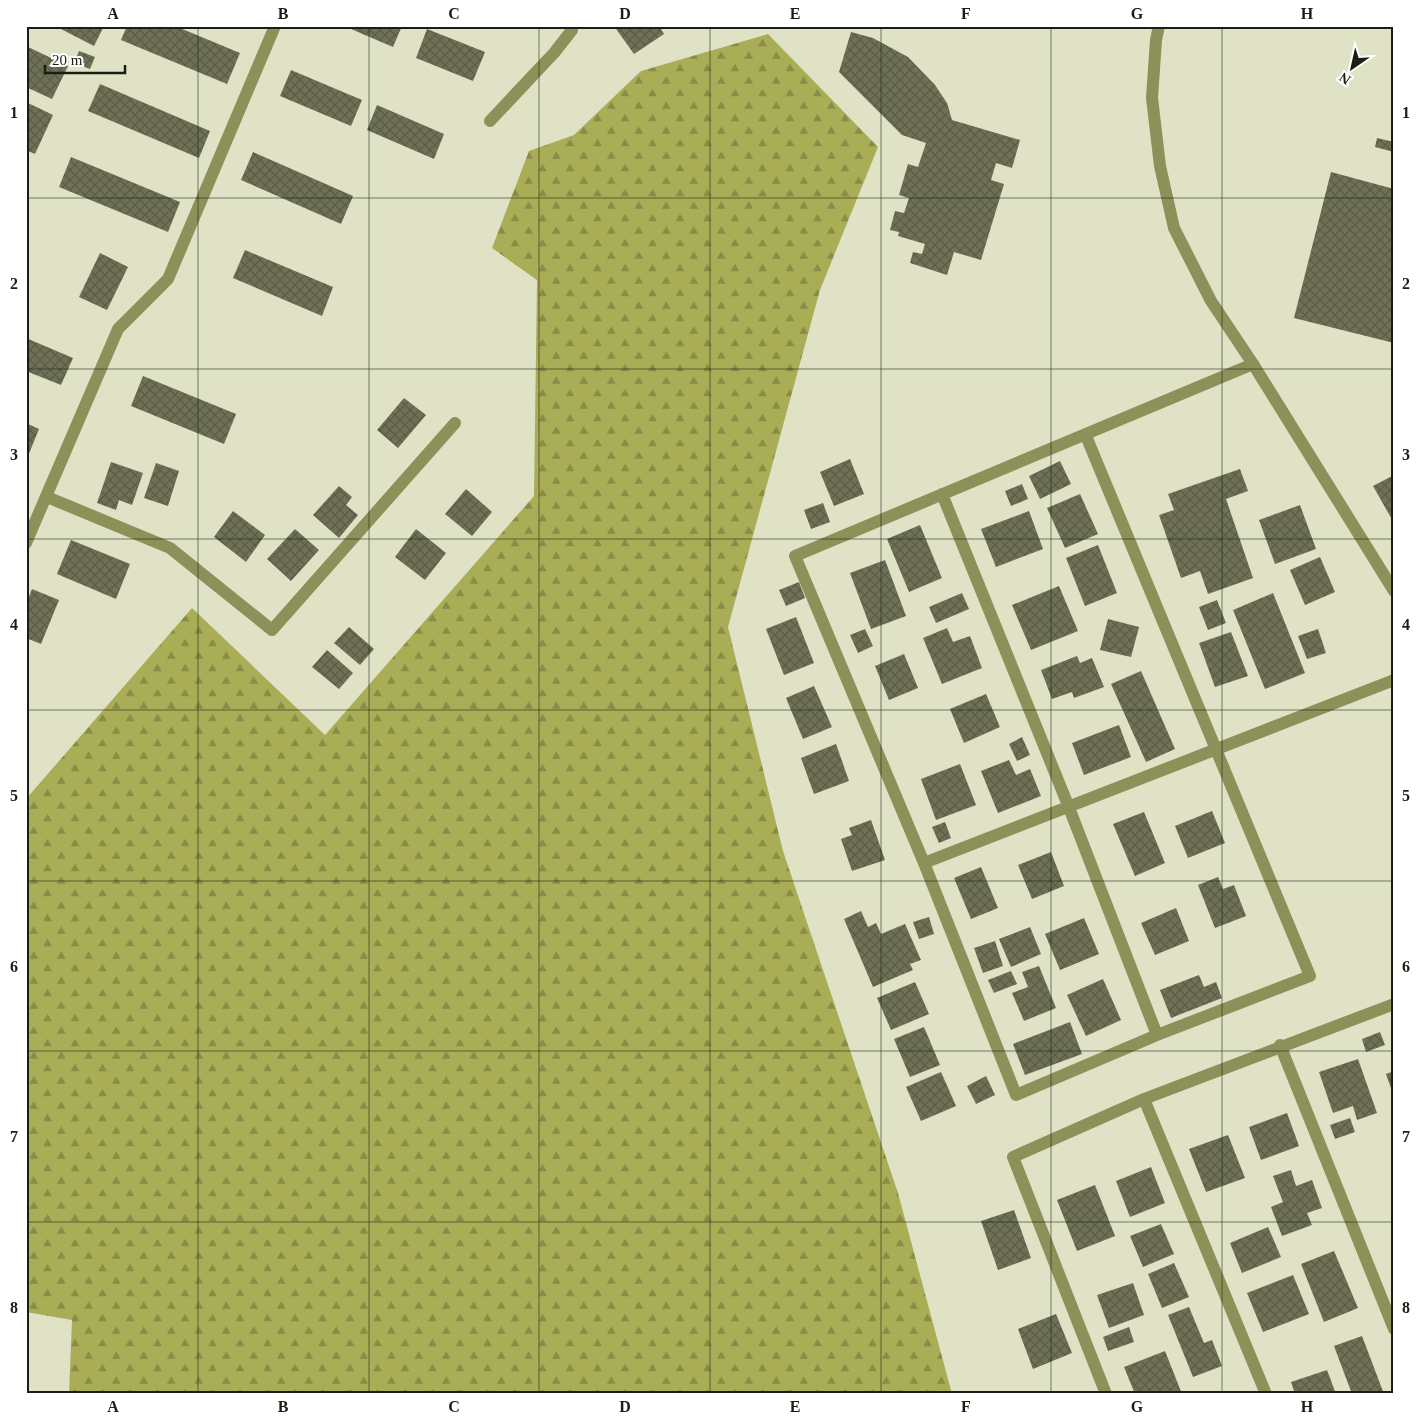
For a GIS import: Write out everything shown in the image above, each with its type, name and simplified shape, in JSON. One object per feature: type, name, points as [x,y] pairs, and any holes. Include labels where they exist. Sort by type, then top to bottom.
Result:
[{"type":"street","points":[[26,543],[118,329],[168,280],[275,26]]},
{"type":"street","points":[[490,122],[554,53],[572,30],[571,26]]},
{"type":"street","points":[[1159,26],[1156,40],[1152,98],[1160,166],[1174,228],[1211,301],[1253,364],[1394,591]]},
{"type":"street","points":[[1086,436],[1214,750],[1310,976],[1157,1035],[1016,1095],[924,863],[796,556],[1086,436],[1253,364]]},
{"type":"street","points":[[46,497],[170,548],[272,630],[455,423]]},
{"type":"street","points":[[942,494],[1068,805],[1157,1035]]},
{"type":"street","points":[[924,863],[1068,805],[1394,680]]},
{"type":"street","points":[[1106,1394],[1013,1157],[1144,1099],[1280,1045],[1394,1004]]},
{"type":"street","points":[[1280,1045],[1394,1329]]},
{"type":"street","points":[[1144,1099],[1266,1394]]},
{"type":"green space","points":[[768,34],[878,147],[820,290],[728,627],[783,851],[898,1193],[952,1394],[69,1394],[72,1320],[26,1312],[26,799],[192,608],[325,735],[534,496],[537,280],[492,248],[529,151],[574,135],[641,71]]},
{"type":"building","points":[[55,26],[104,26],[94,46]]},
{"type":"building","points":[[127,26],[175,26],[240,53],[227,84],[121,40]]},
{"type":"building","points":[[344,26],[402,26],[393,47]]},
{"type":"building","points":[[614,26],[659,26],[664,34],[634,54]]},
{"type":"building","points":[[427,29],[485,52],[473,81],[416,58]]},
{"type":"building","points":[[851,32],[873,38],[908,57],[935,85],[947,103],[952,120],[1020,140],[1012,168],[996,163],[991,180],[1004,184],[981,260],[954,252],[947,275],[910,263],[913,252],[922,254],[925,244],[898,236],[899,232],[890,230],[895,211],[904,213],[909,198],[899,195],[908,164],[918,167],[926,143],[902,135],[839,72]]},
{"type":"building","points":[[26,46],[68,66],[52,99],[26,87]]},
{"type":"building","points":[[79,51],[95,57],[90,69],[74,63]]},
{"type":"building","points":[[291,70],[362,100],[351,126],[280,96]]},
{"type":"building","points":[[100,84],[210,131],[199,158],[88,111]]},
{"type":"building","points":[[26,102],[53,115],[35,154],[26,150]]},
{"type":"building","points":[[377,105],[444,134],[434,159],[367,130]]},
{"type":"building","points":[[1377,138],[1394,142],[1394,152],[1375,147]]},
{"type":"building","points":[[253,152],[353,196],[341,224],[241,180]]},
{"type":"building","points":[[71,157],[180,202],[168,232],[59,187]]},
{"type":"building","points":[[1331,172],[1394,189],[1394,343],[1294,318]]},
{"type":"building","points":[[245,250],[333,287],[322,316],[233,278]]},
{"type":"building","points":[[100,253],[128,267],[107,310],[79,297]]},
{"type":"building","points":[[26,338],[73,358],[61,385],[26,371]]},
{"type":"building","points":[[143,376],[236,414],[224,444],[131,406]]},
{"type":"building","points":[[404,398],[426,415],[398,448],[377,430]]},
{"type":"building","points":[[26,423],[39,429],[28,456],[26,455]]},
{"type":"building","points":[[850,459],[864,494],[834,506],[820,472]]},
{"type":"building","points":[[1060,461],[1071,484],[1040,499],[1029,476]]},
{"type":"building","points":[[111,462],[143,473],[132,505],[119,500],[116,510],[97,503]]},
{"type":"building","points":[[156,463],[179,471],[168,506],[144,498]]},
{"type":"building","points":[[1240,469],[1248,491],[1226,499],[1253,578],[1208,594],[1200,571],[1181,578],[1159,515],[1174,510],[1168,494]]},
{"type":"building","points":[[1394,475],[1394,523],[1373,486]]},
{"type":"building","points":[[1022,484],[1028,499],[1011,506],[1005,491]]},
{"type":"building","points":[[339,486],[352,497],[346,505],[358,515],[339,538],[313,515]]},
{"type":"building","points":[[466,489],[492,512],[472,536],[445,514]]},
{"type":"building","points":[[1080,494],[1098,534],[1065,548],[1047,508]]},
{"type":"building","points":[[823,503],[830,522],[811,529],[804,510]]},
{"type":"building","points":[[1300,505],[1316,549],[1275,564],[1259,520]]},
{"type":"building","points":[[233,511],[265,535],[246,562],[214,537]]},
{"type":"building","points":[[1029,511],[1043,549],[996,567],[981,529]]},
{"type":"building","points":[[920,525],[942,578],[909,592],[887,539]]},
{"type":"building","points":[[295,529],[319,550],[291,581],[267,559]]},
{"type":"building","points":[[416,529],[446,553],[425,580],[395,557]]},
{"type":"building","points":[[71,540],[130,564],[116,599],[57,574]]},
{"type":"building","points":[[1098,545],[1117,593],[1085,606],[1066,558]]},
{"type":"building","points":[[1320,557],[1335,592],[1305,605],[1290,570]]},
{"type":"building","points":[[885,560],[906,616],[871,629],[850,573]]},
{"type":"building","points":[[799,582],[805,598],[786,606],[779,590]]},
{"type":"building","points":[[1059,586],[1078,631],[1031,650],[1012,605]]},
{"type":"building","points":[[32,589],[59,600],[41,644],[26,638],[26,604]]},
{"type":"building","points":[[962,593],[969,609],[936,623],[929,607]]},
{"type":"building","points":[[1273,593],[1305,673],[1265,689],[1233,610]]},
{"type":"building","points":[[1217,600],[1226,623],[1208,630],[1199,607]]},
{"type":"building","points":[[796,617],[814,663],[784,675],[766,629]]},
{"type":"building","points":[[1108,619],[1139,627],[1131,657],[1100,650]]},
{"type":"building","points":[[349,627],[374,649],[360,665],[334,643]]},
{"type":"building","points":[[947,628],[953,642],[970,636],[982,668],[942,684],[923,638]]},
{"type":"building","points":[[865,629],[873,646],[858,653],[850,635]]},
{"type":"building","points":[[1318,629],[1326,653],[1307,659],[1298,636]]},
{"type":"building","points":[[1231,632],[1248,676],[1215,687],[1199,643]]},
{"type":"building","points":[[327,650],[353,673],[339,689],[312,667]]},
{"type":"building","points":[[904,654],[918,688],[889,700],[875,666]]},
{"type":"building","points":[[1077,656],[1080,663],[1092,658],[1104,687],[1074,698],[1072,692],[1052,699],[1041,670]]},
{"type":"building","points":[[1141,671],[1175,749],[1146,762],[1111,684]]},
{"type":"building","points":[[814,686],[832,727],[803,739],[786,698]]},
{"type":"building","points":[[986,694],[1000,727],[964,743],[950,709]]},
{"type":"building","points":[[1119,725],[1131,757],[1084,775],[1072,743]]},
{"type":"building","points":[[1022,737],[1030,755],[1017,761],[1009,744]]},
{"type":"building","points":[[836,744],[849,781],[814,794],[801,758]]},
{"type":"building","points":[[1009,760],[1016,775],[1030,769],[1041,796],[998,813],[981,771]]},
{"type":"building","points":[[960,764],[976,805],[936,820],[921,779]]},
{"type":"building","points":[[1212,811],[1225,843],[1188,858],[1175,826]]},
{"type":"building","points":[[1144,812],[1165,863],[1135,876],[1113,824]]},
{"type":"building","points":[[871,820],[885,860],[852,871],[841,839],[852,835],[849,828]]},
{"type":"building","points":[[945,822],[951,838],[939,843],[932,827]]},
{"type":"building","points":[[1051,852],[1064,886],[1032,899],[1018,865]]},
{"type":"building","points":[[981,867],[998,908],[971,919],[954,878]]},
{"type":"building","points":[[1218,877],[1223,889],[1234,885],[1246,916],[1215,928],[1198,885]]},
{"type":"building","points":[[1176,908],[1189,941],[1155,955],[1141,923]]},
{"type":"building","points":[[861,911],[868,927],[876,923],[881,934],[905,924],[921,960],[910,964],[913,970],[873,987],[844,919]]},
{"type":"building","points":[[929,917],[934,934],[919,939],[913,922]]},
{"type":"building","points":[[1084,918],[1099,954],[1060,970],[1045,934]]},
{"type":"building","points":[[1030,927],[1041,954],[1011,967],[999,939]]},
{"type":"building","points":[[995,941],[1003,966],[983,973],[974,948]]},
{"type":"building","points":[[1039,966],[1056,1008],[1024,1021],[1012,993],[1028,987],[1022,972]]},
{"type":"building","points":[[1011,971],[1017,984],[994,993],[988,980]]},
{"type":"building","points":[[1199,975],[1204,987],[1216,982],[1222,998],[1171,1018],[1160,990]]},
{"type":"building","points":[[1103,979],[1121,1020],[1086,1036],[1067,995]]},
{"type":"building","points":[[915,982],[929,1014],[891,1030],[877,998]]},
{"type":"building","points":[[1070,1022],[1082,1054],[1025,1075],[1013,1044]]},
{"type":"building","points":[[924,1027],[940,1065],[910,1077],[894,1039]]},
{"type":"building","points":[[1380,1032],[1385,1045],[1366,1052],[1362,1039]]},
{"type":"building","points":[[1358,1059],[1377,1113],[1357,1120],[1353,1106],[1333,1113],[1319,1072]]},
{"type":"building","points":[[1394,1071],[1394,1094],[1393,1094],[1386,1074]]},
{"type":"building","points":[[941,1072],[956,1106],[921,1121],[906,1087]]},
{"type":"building","points":[[986,1076],[995,1095],[976,1104],[967,1086]]},
{"type":"building","points":[[1287,1113],[1299,1146],[1261,1160],[1249,1127]]},
{"type":"building","points":[[1350,1118],[1355,1132],[1335,1139],[1330,1125]]},
{"type":"building","points":[[1228,1135],[1245,1178],[1206,1192],[1189,1149]]},
{"type":"building","points":[[1151,1167],[1165,1203],[1130,1217],[1116,1181]]},
{"type":"building","points":[[1291,1170],[1296,1186],[1312,1180],[1322,1208],[1307,1213],[1312,1225],[1282,1236],[1271,1207],[1283,1202],[1273,1176]]},
{"type":"building","points":[[1095,1185],[1115,1236],[1077,1251],[1057,1200]]},
{"type":"building","points":[[1014,1210],[1031,1258],[998,1270],[981,1221]]},
{"type":"building","points":[[1161,1224],[1174,1254],[1143,1267],[1130,1236]]},
{"type":"building","points":[[1268,1227],[1281,1257],[1242,1273],[1230,1243]]},
{"type":"building","points":[[1334,1251],[1358,1308],[1324,1322],[1301,1264]]},
{"type":"building","points":[[1174,1263],[1189,1297],[1162,1308],[1148,1274]]},
{"type":"building","points":[[1293,1275],[1309,1314],[1263,1332],[1247,1293]]},
{"type":"building","points":[[1133,1283],[1144,1315],[1109,1328],[1097,1295]]},
{"type":"building","points":[[1189,1307],[1204,1343],[1212,1340],[1222,1366],[1193,1377],[1168,1315]]},
{"type":"building","points":[[1056,1314],[1072,1353],[1033,1369],[1018,1329]]},
{"type":"building","points":[[1129,1327],[1134,1342],[1108,1351],[1103,1337]]},
{"type":"building","points":[[1362,1336],[1384,1394],[1352,1394],[1334,1346]]},
{"type":"building","points":[[1165,1351],[1182,1394],[1135,1394],[1124,1367]]},
{"type":"building","points":[[1327,1370],[1336,1394],[1295,1394],[1291,1382]]}]
